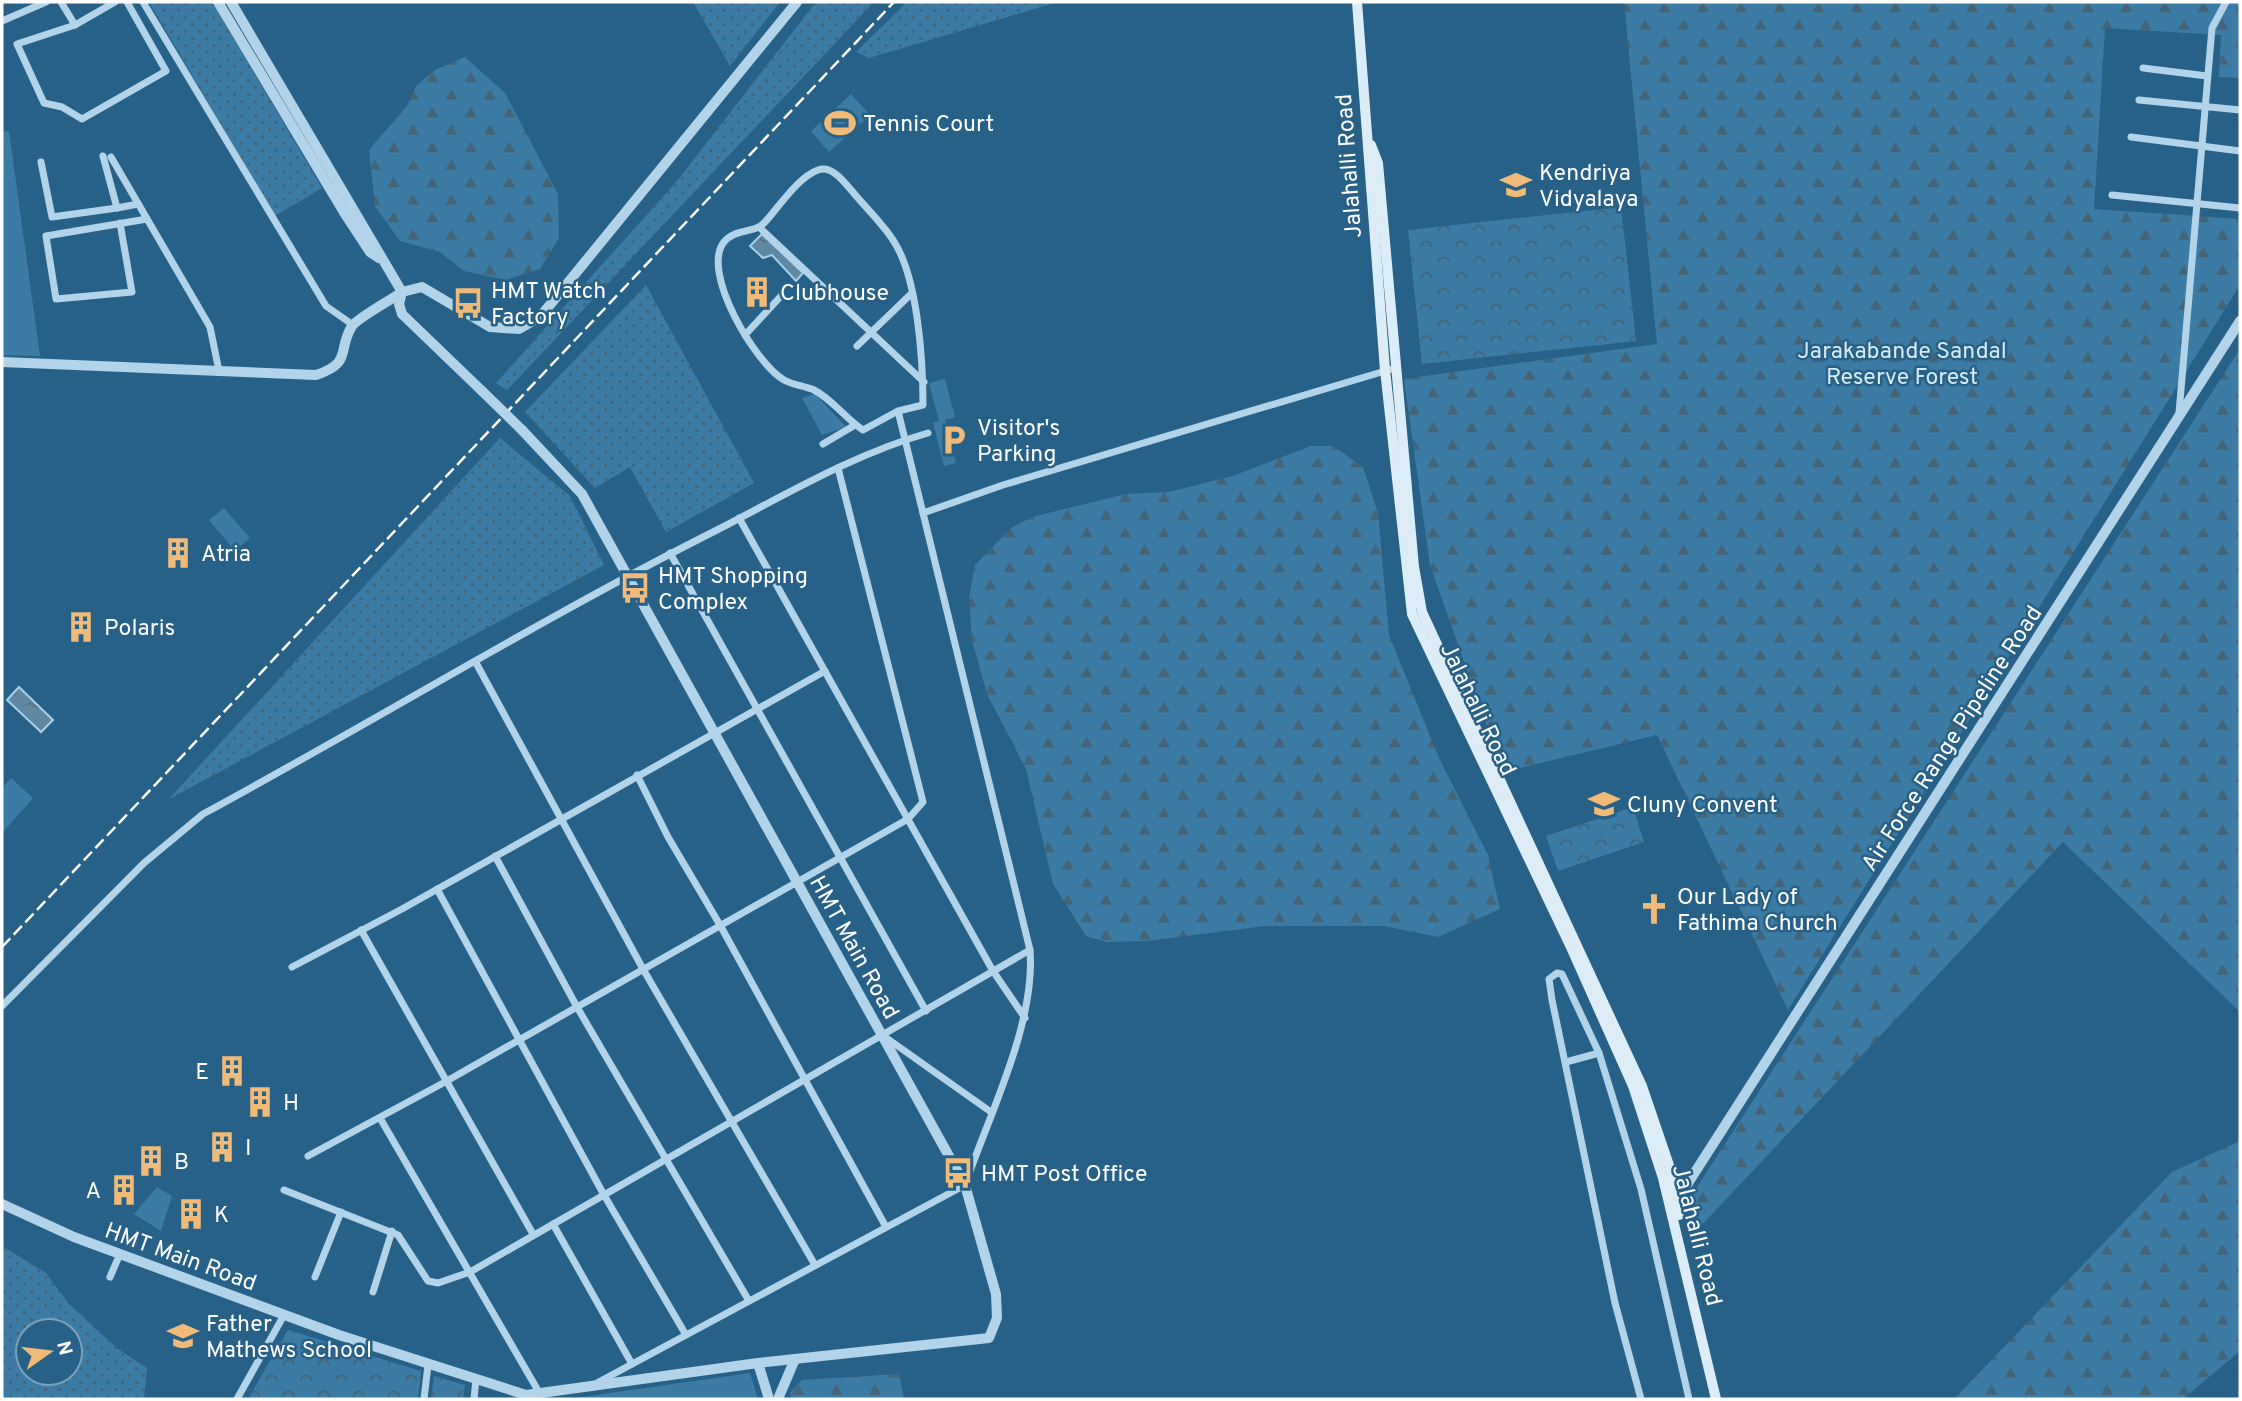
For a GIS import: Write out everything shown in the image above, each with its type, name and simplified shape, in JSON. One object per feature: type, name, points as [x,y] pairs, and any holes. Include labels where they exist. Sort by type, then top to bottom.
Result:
[{"type":"main road","name":"Jalahalli Road","points":[[1357,2],[1370,142],[1367,164],[1390,369],[1408,598],[1417,631],[1452,688],[1612,1037],[1650,1133],[1673,1205],[1718,1399]]},
{"type":"street","points":[[2,22],[46,2]]},
{"type":"street","points":[[61,2],[75,25]]},
{"type":"street","points":[[115,2],[75,25],[17,44],[44,103],[62,107],[82,119],[166,71],[127,2]]},
{"type":"street","points":[[144,2],[326,306],[353,325]]},
{"type":"street","points":[[218,2],[345,214],[370,253],[379,258]]},
{"type":"street","points":[[231,2],[377,246],[379,258]]},
{"type":"street","points":[[2,362],[316,376],[331,370],[344,356],[353,325],[402,292],[422,287],[490,327],[519,329],[540,317],[797,2]]},
{"type":"street","points":[[2179,417],[2212,28],[2226,2]]},
{"type":"street","points":[[2143,68],[2207,76]]},
{"type":"street","points":[[2139,100],[2240,110]]},
{"type":"street","points":[[2131,137],[2240,151]]},
{"type":"street","points":[[117,208],[107,156],[210,327],[219,371]]},
{"type":"street","points":[[40,162],[52,217],[138,204]]},
{"type":"street","points":[[818,170],[829,170],[843,181],[894,241],[911,284],[925,382],[923,405],[898,411],[863,430],[815,390],[783,380],[755,352],[720,281],[719,253],[724,243],[734,234],[760,228],[802,182],[818,170]]},
{"type":"street","points":[[2112,195],[2240,208]]},
{"type":"street","points":[[120,223],[132,292],[56,299],[46,236],[120,223],[147,219]]},
{"type":"street","points":[[760,228],[925,382]]},
{"type":"street","name":"HMT Main Road","points":[[2,1204],[120,1254],[284,1315],[428,1365],[526,1395],[586,1389],[758,1363],[989,1338],[997,1318],[996,1294],[965,1185],[582,494],[522,430],[402,314],[399,304],[402,292],[379,258]]},
{"type":"street","points":[[857,346],[911,294]]},
{"type":"street","points":[[745,335],[781,296]]},
{"type":"street","name":"Air Force Range Pipeline Road","points":[[1673,1205],[2240,321]]},
{"type":"street","points":[[923,513],[1003,485],[1390,369]]},
{"type":"street","points":[[586,1389],[965,1185],[1025,1018],[1032,976],[1030,950],[898,411]]},
{"type":"street","points":[[822,444],[855,425]]},
{"type":"street","points":[[2,1006],[144,863],[203,814],[627,575],[838,468],[905,439],[928,433]]},
{"type":"street","points":[[307,1156],[445,1082],[908,819],[923,802],[838,468]]},
{"type":"street","points":[[739,518],[993,971],[1025,1018]]},
{"type":"street","points":[[670,553],[926,1011]]},
{"type":"street","points":[[475,661],[643,969],[816,1265]]},
{"type":"street","points":[[292,967],[437,889],[825,671]]},
{"type":"street","points":[[637,775],[668,837],[720,925],[886,1227]]},
{"type":"street","points":[[495,856],[577,1007],[749,1301]]},
{"type":"street","points":[[437,889],[604,1195],[686,1335]]},
{"type":"street","points":[[361,930],[533,1234]]},
{"type":"street","points":[[284,1190],[392,1231],[409,1248],[432,1284],[470,1272],[1030,950]]},
{"type":"street","points":[[1641,1399],[1615,1303],[1549,979],[1557,973],[1562,974],[1599,1053],[1641,1189],[1689,1399]]},
{"type":"street","points":[[883,1036],[990,1112]]},
{"type":"street","points":[[1566,1062],[1599,1053]]},
{"type":"street","points":[[380,1118],[540,1394]]},
{"type":"street","points":[[314,1277],[341,1212]]},
{"type":"street","points":[[553,1224],[632,1364]]},
{"type":"street","points":[[373,1292],[392,1231]]},
{"type":"street","points":[[110,1278],[120,1254]]},
{"type":"street","points":[[236,1399],[284,1315]]},
{"type":"street","points":[[778,1399],[795,1359]]},
{"type":"street","points":[[758,1363],[769,1399]]},
{"type":"street","points":[[424,1399],[428,1365]]},
{"type":"street","points":[[474,1399],[476,1379]]},
{"type":"green space","points":[[149,2],[212,2],[322,188],[275,216]]},
{"type":"green space","points":[[693,2],[780,2],[730,66]]},
{"type":"green space","points":[[816,2],[874,2],[507,390],[496,383],[677,181]]},
{"type":"green space","points":[[907,2],[1058,2],[869,58],[856,52]]},
{"type":"green space","name":"Jarakabande Sandal Reserve Forest","points":[[1624,2],[2240,2],[2240,78],[2219,77],[2221,35],[2105,28],[2094,209],[2240,219],[2240,285],[1788,1010],[1657,735],[1503,772],[1430,565],[1404,379],[1657,344]]},
{"type":"green space","points":[[465,57],[505,93],[558,194],[559,238],[540,269],[506,280],[464,271],[440,252],[400,241],[375,206],[369,150],[407,106],[416,86],[435,70]]},
{"type":"green space","name":"Tennis Court","points":[[851,94],[870,115],[829,152],[811,131]]},
{"type":"green space","points":[[9,131],[40,356],[2,355],[2,132]]},
{"type":"green space","points":[[1621,207],[1636,341],[1422,364],[1408,230]]},
{"type":"green space","points":[[646,285],[754,483],[666,532],[630,467],[595,488],[525,412]]},
{"type":"green space","points":[[2240,349],[2240,1012],[2063,842],[1696,1231],[1688,1201]]},
{"type":"green space","points":[[945,379],[955,417],[945,420],[956,463],[944,466],[933,423],[939,421],[929,383]]},
{"type":"green space","points":[[815,394],[846,427],[822,435],[802,398]]},
{"type":"green space","points":[[500,438],[570,496],[604,565],[169,799]]},
{"type":"green space","points":[[1311,446],[1333,446],[1363,467],[1378,513],[1389,635],[1439,758],[1488,855],[1500,909],[1438,937],[1384,926],[1265,926],[1146,941],[1107,942],[1086,936],[1053,884],[1026,769],[987,694],[972,640],[969,598],[975,565],[1011,528],[1032,517],[1126,494],[1169,492],[1233,476]]},
{"type":"green space","points":[[224,508],[250,538],[235,551],[209,520]]},
{"type":"green space","points":[[11,778],[33,798],[3,832],[2,788]]},
{"type":"green space","points":[[1633,807],[1644,842],[1558,871],[1546,836]]},
{"type":"green space","points":[[2240,1141],[2240,1351],[2183,1399],[1954,1399],[2172,1172]]},
{"type":"green space","points":[[157,1187],[172,1196],[161,1231],[134,1214]]},
{"type":"green space","points":[[2,1246],[46,1273],[69,1304],[83,1317],[14,1317],[14,1387],[84,1387],[84,1318],[118,1349],[147,1368],[144,1399],[2,1399]]},
{"type":"green space","points":[[288,1330],[421,1371],[418,1399],[248,1399]]},
{"type":"green space","points":[[750,1373],[758,1399],[568,1399]]},
{"type":"green space","points":[[899,1374],[904,1399],[791,1399],[790,1393],[802,1380]]},
{"type":"green space","points":[[434,1376],[465,1385],[463,1399],[431,1399]]},
{"type":"water","points":[[762,234],[803,273],[796,281],[772,255],[763,258],[750,246]]},
{"type":"water","points":[[19,687],[53,720],[41,732],[7,700]]},
{"type":"railway","points":[[2,947],[894,2]]},
{"type":"place","name":"Tennis Court","points":[[840,123]]},
{"type":"place","name":"Kendriya Vidyalaya","points":[[1516,185]]},
{"type":"place","name":"Clubhouse","points":[[757,292]]},
{"type":"place","name":"HMT Watch Factory","points":[[468,303]]},
{"type":"place","name":"Visitor's Parking","points":[[954,440]]},
{"type":"place","name":"Atria","points":[[178,553]]},
{"type":"place","name":"HMT Shopping Complex","points":[[635,588]]},
{"type":"place","name":"Polaris","points":[[81,627]]},
{"type":"place","name":"Cluny Convent","points":[[1604,804]]},
{"type":"place","name":"Our Lady of Fathima Church","points":[[1654,909]]},
{"type":"place","name":"E","points":[[232,1071]]},
{"type":"place","name":"H","points":[[260,1102]]},
{"type":"place","name":"I","points":[[222,1147]]},
{"type":"place","name":"B","points":[[151,1161]]},
{"type":"place","name":"HMT Post Office","points":[[958,1173]]},
{"type":"place","name":"A","points":[[124,1190]]},
{"type":"place","name":"K","points":[[191,1214]]},
{"type":"place","name":"Father Mathews School","points":[[183,1336]]}]
